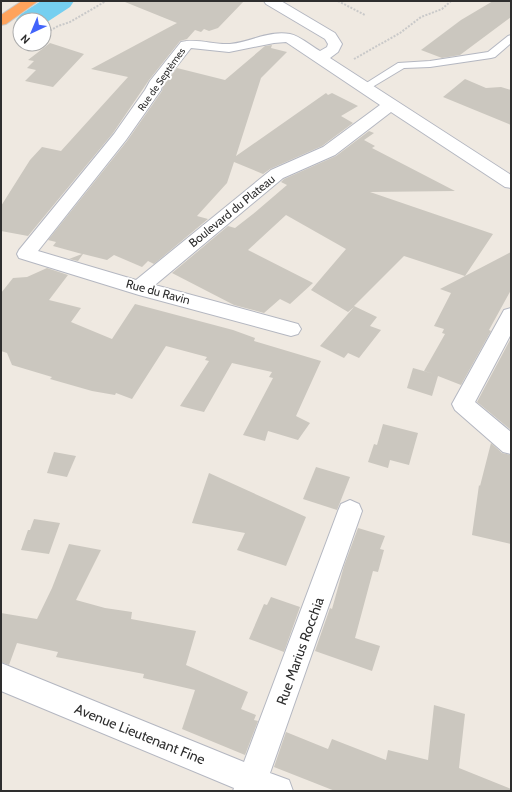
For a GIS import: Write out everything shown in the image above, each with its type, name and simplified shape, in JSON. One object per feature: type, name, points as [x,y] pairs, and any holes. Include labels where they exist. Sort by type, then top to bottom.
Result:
[{"type":"highway","points":[[1,21],[32,1]]},
{"type":"street","points":[[271,1],[330,36],[334,40],[336,44],[333,49],[321,57]]},
{"type":"street","name":"Rue de Septèmes","points":[[26,254],[120,137],[153,90],[155,84],[186,45],[194,43],[228,48],[278,37],[289,38],[321,57],[511,183]]},
{"type":"street","name":"Boulevard du Plateau","points":[[139,288],[277,174],[329,151],[390,104]]},
{"type":"street","name":"Rue du Ravin","points":[[26,254],[139,288],[270,322],[291,329]]},
{"type":"street","points":[[511,315],[463,404],[511,445]]},
{"type":"street","name":"Rue Marius Rocchia","points":[[260,787],[350,511]]},
{"type":"street","name":"Avenue Lieutenant Fine","points":[[1,677],[260,787]]},
{"type":"lane","points":[[365,87],[402,64],[430,64],[491,55],[511,38]]},
{"type":"path","points":[[52,29],[70,22],[86,11],[106,1]]},
{"type":"path","points":[[338,1],[365,15]]},
{"type":"path","points":[[340,71],[360,54],[400,33],[421,17],[442,9],[451,1]]},
{"type":"building","points":[[125,1],[244,1],[218,28],[209,31],[204,29],[201,32],[195,30],[187,39],[180,41],[149,80],[113,133],[28,236],[1,231],[1,206],[30,160],[42,147],[61,151],[128,77],[91,69],[177,23]]},
{"type":"building","points":[[493,1],[511,1],[511,17],[460,55],[442,58],[421,50],[461,20]]},
{"type":"building","points":[[52,44],[84,54],[53,87],[25,81],[36,70],[27,68],[34,61],[28,60],[38,52],[52,52]]},
{"type":"building","points":[[272,45],[271,48],[287,52],[261,78],[236,156],[326,93],[328,95],[332,93],[358,106],[341,116],[353,123],[322,146],[270,169],[263,174],[234,162],[227,183],[197,216],[208,219],[154,264],[148,261],[142,267],[114,255],[107,260],[83,254],[78,261],[69,259],[82,254],[53,246],[56,242],[48,240],[127,141],[162,91],[163,86],[177,68],[225,80],[265,46]]},
{"type":"building","points":[[465,79],[486,88],[501,87],[511,90],[511,125],[443,97]]},
{"type":"building","points":[[369,131],[374,133],[364,140],[375,146],[372,148],[455,191],[370,192],[493,234],[465,276],[404,256],[354,306],[377,317],[370,326],[381,330],[359,358],[348,353],[344,358],[320,346],[354,307],[348,312],[311,290],[346,249],[286,215],[248,250],[313,283],[290,304],[280,299],[264,313],[234,305],[172,273],[228,226],[235,228],[253,214],[287,185],[281,182],[284,179],[336,156]]},
{"type":"building","points":[[511,252],[511,290],[489,330],[491,331],[461,385],[438,376],[432,396],[407,388],[413,368],[434,374],[424,371],[445,334],[442,333],[444,329],[434,326],[451,293],[440,289]]},
{"type":"building","points":[[47,268],[68,275],[49,300],[81,308],[71,322],[112,339],[135,304],[233,330],[255,338],[254,341],[321,361],[296,416],[310,423],[298,440],[268,431],[265,441],[243,435],[273,378],[269,377],[272,372],[232,363],[204,412],[180,406],[209,361],[205,360],[207,357],[166,346],[132,399],[116,393],[115,395],[92,391],[50,379],[52,377],[12,365],[7,353],[1,351],[1,293],[13,278],[27,277]]},
{"type":"building","points":[[511,338],[511,430],[477,402]]},
{"type":"building","points":[[383,424],[418,433],[409,465],[390,460],[388,468],[368,462],[374,444],[377,445]]},
{"type":"building","points":[[491,443],[502,453],[511,455],[511,544],[472,535],[479,485],[480,486]]},
{"type":"building","points":[[54,452],[76,456],[67,477],[47,473]]},
{"type":"building","points":[[316,467],[350,477],[337,510],[303,499]]},
{"type":"building","points":[[209,473],[306,517],[286,566],[237,550],[245,533],[192,523]]},
{"type":"building","points":[[34,519],[60,523],[49,554],[21,550],[28,530],[30,530]]},
{"type":"building","points":[[358,528],[385,536],[380,549],[384,550],[378,572],[373,571],[355,638],[380,646],[372,671],[315,651],[330,608],[332,609],[344,566]]},
{"type":"building","points":[[69,544],[101,550],[76,600],[105,608],[132,612],[131,619],[196,631],[186,665],[248,692],[241,709],[256,715],[254,720],[258,721],[245,755],[182,729],[195,690],[143,678],[144,674],[56,657],[58,652],[17,643],[9,665],[1,662],[1,613],[37,619],[52,588]]},
{"type":"building","points":[[271,597],[300,607],[284,652],[249,639],[264,604],[267,605]]},
{"type":"building","points":[[434,705],[465,714],[459,768],[511,789],[511,791],[335,791],[274,767],[286,732],[328,749],[332,739],[386,760],[388,750],[428,760]]},
{"type":"waterway","points":[[43,12],[60,1]]}]
